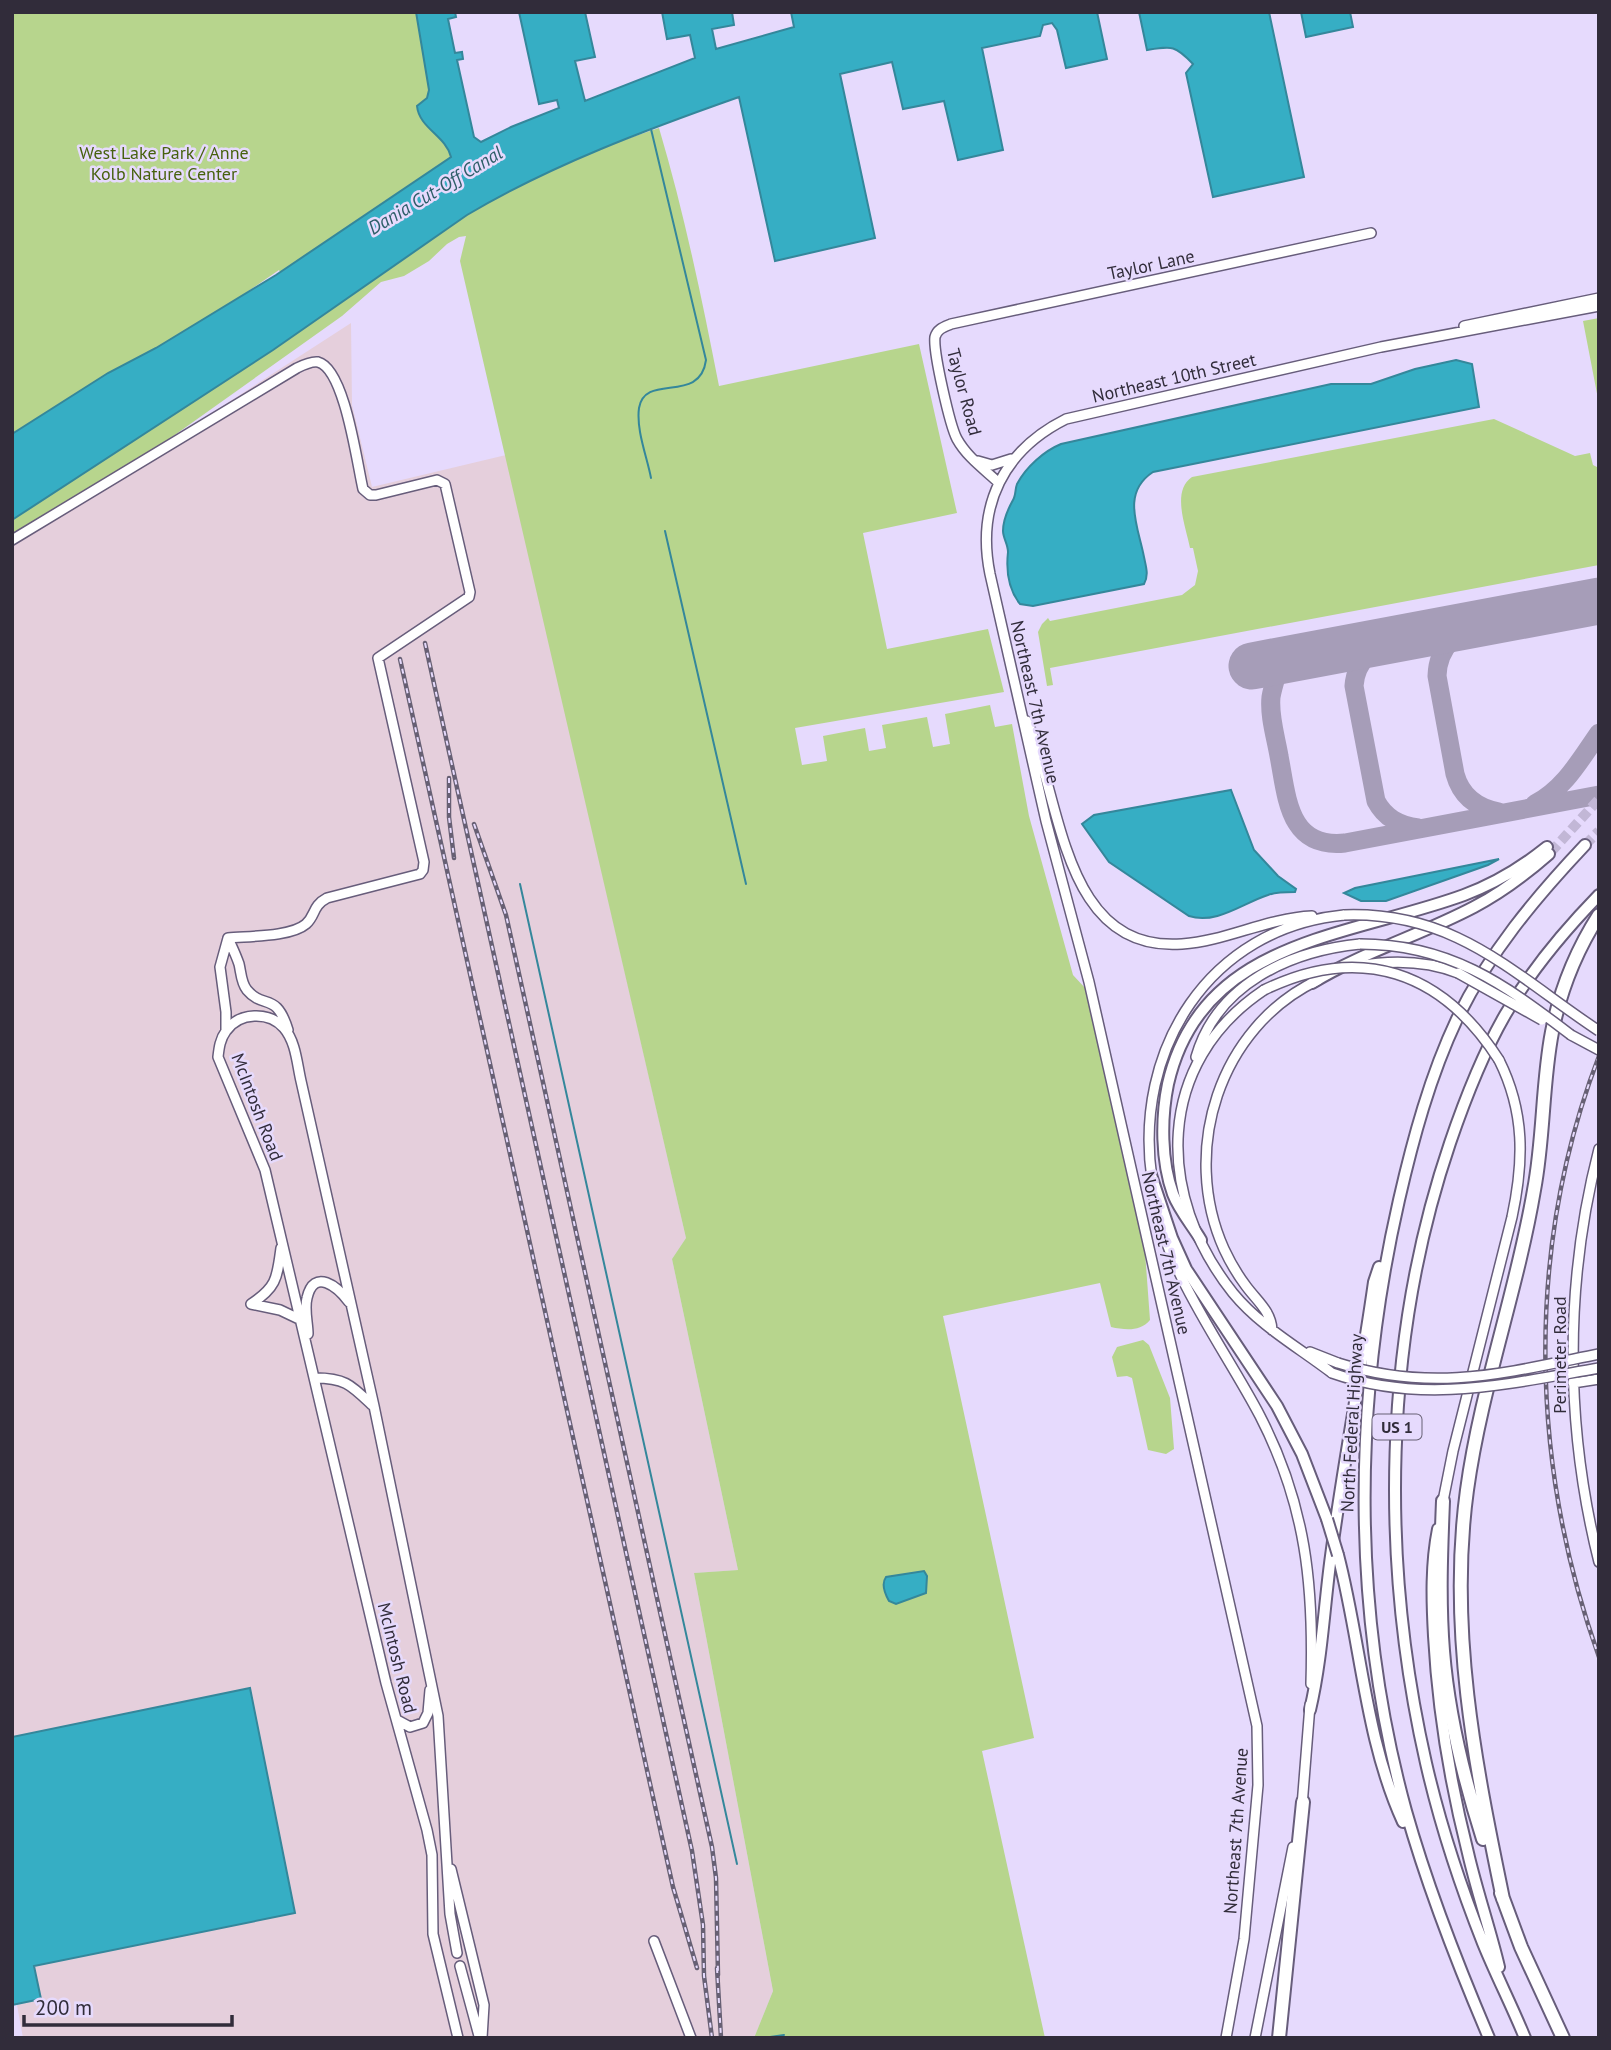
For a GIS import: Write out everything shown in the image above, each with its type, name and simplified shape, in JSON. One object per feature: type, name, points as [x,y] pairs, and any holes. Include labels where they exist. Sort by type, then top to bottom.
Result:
[{"type":"highway","points":[[1503,1899],[1477,1771],[1466,1686],[1461,1592],[1464,1519],[1476,1439],[1531,1212],[1552,1033],[1570,972],[1599,915]]},
{"type":"highway","points":[[1443,1501],[1440,1601],[1446,1678],[1473,1802],[1503,1899],[1531,1970],[1563,2038]]},
{"type":"highway","points":[[1279,2038],[1303,1802]]},
{"type":"main road","name":"North Federal Highway","points":[[1489,2038],[1450,1946],[1421,1860],[1383,1709],[1372,1631],[1365,1541],[1365,1451],[1371,1354],[1392,1231],[1421,1115],[1437,1066],[1457,1019],[1510,930],[1585,845]]},
{"type":"main road","points":[[1201,1240],[1173,1196],[1165,1151],[1164,1119],[1166,1094],[1175,1062],[1188,1032],[1205,1007],[1228,983],[1271,957],[1467,894],[1549,850],[1501,891],[1475,907],[1341,967],[1312,983]]},
{"type":"main road","name":"US 1","points":[[1525,2038],[1484,1945],[1455,1864],[1433,1789],[1416,1714],[1404,1637],[1398,1573],[1395,1483],[1398,1405],[1410,1303],[1425,1227],[1464,1103],[1495,1034],[1519,993],[1544,956],[1599,895]]},
{"type":"main road","points":[[1151,1175],[1172,1238],[1186,1269],[1276,1406],[1302,1454],[1338,1555],[1380,1753],[1396,1807],[1421,1860]]},
{"type":"main road","points":[[1310,1710],[1318,1678],[1331,1556],[1374,1282],[1392,1231]]},
{"type":"main road","points":[[1443,1501],[1432,1576],[1440,1704],[1462,1830],[1506,1994]]},
{"type":"street","name":"Taylor Lane","points":[[938,330],[951,324],[1371,233]]},
{"type":"street","name":"Northeast 10th Street","points":[[999,483],[1016,457],[1037,436],[1066,419],[1500,317],[1599,298]]},
{"type":"street","points":[[1573,311],[1578,304],[1587,300]]},
{"type":"street","name":"Northeast 10th Street","points":[[1381,347],[1599,306]]},
{"type":"street","name":"Taylor Road","points":[[938,330],[935,337],[937,356],[956,437],[972,459],[999,483]]},
{"type":"street","points":[[12,540],[297,368],[312,362],[324,366],[337,382],[366,493],[376,495],[437,480],[445,484],[469,597],[377,658],[424,862],[423,870],[419,874],[327,898],[318,903],[304,926],[292,931],[228,938]]},
{"type":"street","name":"Taylor Road","points":[[972,459],[992,465],[1016,457]]},
{"type":"street","name":"Northeast 7th Avenue","points":[[999,483],[987,519],[986,559],[1049,831],[1089,982],[1256,1726],[1258,1785],[1244,1939],[1226,2038]]},
{"type":"street","points":[[1019,702],[1036,740],[1054,811],[1076,875],[1088,898],[1110,922],[1145,940],[1182,944],[1300,916],[1373,915],[1404,918],[1468,941],[1516,971],[1599,1031]]},
{"type":"street","points":[[1255,2038],[1303,1802],[1313,1640],[1311,1589],[1303,1538],[1290,1488],[1261,1417],[1197,1304],[1173,1256],[1158,1216],[1151,1175],[1149,1130],[1152,1099],[1164,1051],[1187,1007],[1211,977],[1250,946],[1284,929],[1331,916]]},
{"type":"street","points":[[226,1031],[219,967],[228,938]]},
{"type":"street","points":[[228,938],[239,962],[244,986],[249,993],[272,1002],[280,1010],[292,1041]]},
{"type":"street","points":[[1571,1035],[1496,982],[1460,962],[1433,953],[1406,947],[1360,944],[1302,955],[1276,965],[1256,977],[1229,1000],[1212,1021],[1200,1043],[1181,1106],[1178,1140],[1185,1191],[1201,1240],[1234,1293],[1272,1331],[1302,1349],[1332,1373],[1384,1387],[1439,1392],[1502,1385],[1599,1368]]},
{"type":"street","points":[[1272,1331],[1268,1312],[1238,1274],[1216,1227],[1207,1189],[1206,1143],[1214,1100],[1226,1072],[1244,1043],[1265,1018],[1312,983],[1340,970],[1390,962],[1420,963],[1458,973],[1599,1050]]},
{"type":"street","points":[[1192,1072],[1220,1028],[1236,1011],[1264,990],[1297,975],[1336,967],[1369,968],[1405,977],[1426,987],[1458,1010],[1484,1038],[1499,1060],[1510,1083],[1518,1115],[1521,1142],[1519,1180],[1443,1501]]},
{"type":"street","name":"McIntosh Road","points":[[457,1953],[450,1914],[438,1716],[352,1307],[292,1041],[284,1028],[271,1018],[247,1017],[234,1022],[226,1031],[218,1058],[265,1170],[396,1719],[427,1830],[432,1855],[433,1934],[458,2038]]},
{"type":"street","name":"Perimeter Road","points":[[1599,1149],[1582,1227],[1573,1321],[1573,1384],[1581,1475],[1599,1562]]},
{"type":"street","points":[[282,1238],[273,1286],[267,1294],[251,1304],[279,1310],[301,1320]]},
{"type":"street","points":[[310,1358],[306,1307],[310,1290],[319,1283],[331,1283],[352,1307]]},
{"type":"street","points":[[1302,1349],[1338,1363],[1395,1377],[1452,1380],[1505,1373],[1599,1354]]},
{"type":"street","points":[[315,1378],[344,1381],[373,1406]]},
{"type":"street","points":[[1573,1384],[1599,1379]]},
{"type":"street","points":[[396,1719],[410,1727],[423,1723],[428,1713],[430,1679]]},
{"type":"street","name":"McIntosh Road","points":[[446,1849],[484,2005],[481,2038]]},
{"type":"street","points":[[654,1941],[691,2038]]},
{"type":"street","name":"McIntosh Road","points":[[460,1966],[481,2038]]},
{"type":"shaded area","points":[[351,323],[352,405],[372,487],[506,455],[686,1238],[672,1259],[738,1570],[694,1573],[773,1991],[754,2038],[23,2038],[17,2005],[41,1998],[34,1966],[295,1913],[250,1688],[12,1737],[12,538],[141,459]]},
{"type":"green space","name":"West Lake Park / Anne Kolb Nature Center","points":[[12,12],[431,12],[461,157],[280,272],[279,270],[221,310],[12,434]]},
{"type":"green space","points":[[659,128],[692,256],[719,386],[919,344],[957,513],[863,533],[887,649],[988,629],[1004,692],[795,728],[802,765],[827,761],[823,736],[865,728],[869,751],[886,748],[882,725],[927,717],[933,747],[950,744],[945,714],[990,705],[995,727],[1012,724],[1029,816],[1073,975],[1086,989],[1145,1252],[1150,1320],[1137,1328],[1111,1327],[1100,1283],[943,1316],[1034,1738],[982,1751],[1045,2038],[754,2038],[773,1991],[694,1573],[738,1570],[672,1259],[686,1238],[460,261],[466,236],[447,244],[429,261],[404,276],[381,282],[342,316],[141,459],[12,538],[12,520],[273,350],[467,215],[560,166]]},
{"type":"green space","points":[[1599,318],[1599,404],[1583,321]]},
{"type":"green space","points":[[1494,419],[1575,456],[1590,453],[1593,465],[1599,468],[1599,565],[1050,668],[1053,685],[1047,686],[1038,632],[1048,618],[1050,621],[1182,595],[1195,585],[1198,571],[1193,548],[1190,548],[1181,500],[1182,491],[1192,477]]},
{"type":"green space","points":[[1143,1340],[1149,1345],[1170,1398],[1174,1449],[1166,1454],[1148,1450],[1132,1378],[1117,1377],[1112,1357],[1117,1347]]},
{"type":"water","name":"Dania Cut-Off Canal","points":[[416,12],[455,12],[456,17],[448,19],[455,53],[462,52],[463,59],[457,60],[474,137],[481,142],[559,108],[557,100],[539,104],[519,12],[585,12],[595,57],[575,61],[585,101],[695,58],[690,35],[667,39],[662,12],[732,12],[734,25],[712,29],[716,49],[794,27],[791,12],[1097,12],[1107,59],[1066,68],[1057,30],[1052,23],[1043,25],[1040,36],[982,48],[1003,150],[958,160],[944,101],[903,109],[892,62],[840,74],[875,238],[775,261],[739,97],[600,149],[532,180],[467,215],[273,350],[12,520],[12,434],[108,373],[156,348],[276,275],[451,157],[444,143],[422,120],[417,106],[427,98],[429,90]]},
{"type":"water","points":[[1139,12],[1269,12],[1304,177],[1213,197],[1186,73],[1193,64],[1173,48],[1147,50]]},
{"type":"water","points":[[1301,12],[1350,12],[1353,27],[1306,37]]},
{"type":"water","points":[[1456,360],[1472,364],[1479,407],[1153,472],[1143,480],[1137,490],[1134,511],[1147,571],[1144,584],[1033,606],[1020,604],[1016,598],[1010,586],[1008,572],[1008,549],[1003,531],[1005,519],[1017,484],[1025,472],[1036,460],[1055,447],[1331,384],[1371,384],[1415,369]]},
{"type":"water","points":[[1231,790],[1254,850],[1278,876],[1296,889],[1295,892],[1271,894],[1209,918],[1189,916],[1109,862],[1082,824],[1094,815]]},
{"type":"water","points":[[1499,859],[1386,901],[1361,901],[1344,893],[1355,888]]},
{"type":"water","points":[[924,1571],[927,1576],[926,1593],[896,1604],[889,1601],[884,1586],[886,1577]]},
{"type":"water","points":[[250,1688],[295,1913],[34,1966],[41,1999],[12,2005],[12,1737]]},
{"type":"waterway","points":[[651,129],[706,360],[702,374],[694,381],[651,392],[643,397],[638,416],[651,478]]},
{"type":"waterway","points":[[665,531],[746,884]]},
{"type":"waterway","points":[[520,884],[737,1864]]},
{"type":"waterway","points":[[763,2038],[784,2035]]},
{"type":"taxiway","points":[[1582,604],[1599,604]]},
{"type":"taxiway","points":[[1485,622],[1466,630],[1451,641],[1441,656],[1437,676],[1455,774],[1461,789],[1477,804],[1499,812]]},
{"type":"taxiway","points":[[1401,638],[1369,654],[1359,668],[1354,686],[1376,801],[1393,820],[1418,828]]},
{"type":"taxiway","points":[[1281,660],[1271,697],[1273,727],[1288,803],[1301,829],[1312,838],[1326,843],[1345,843],[1599,795]]},
{"type":"taxiway","points":[[1535,804],[1563,782],[1599,733]]},
{"type":"runway","points":[[1252,666],[1599,601]]},
{"type":"tunnel","points":[[1551,852],[1599,799]]},
{"type":"tunnel","points":[[1585,845],[1599,831]]},
{"type":"railway","points":[[425,643],[692,1851],[703,1925],[704,1976],[712,2038]]},
{"type":"railway","points":[[400,659],[673,1887],[697,1968]]},
{"type":"railway","points":[[449,778],[449,817],[454,858]]},
{"type":"railway","points":[[474,824],[506,915],[712,1847],[716,1878],[718,1975]]},
{"type":"railway","points":[[1599,1056],[1575,1129],[1558,1204],[1548,1280],[1545,1356],[1549,1433],[1559,1509],[1576,1584],[1599,1657]]},
{"type":"railway","points":[[717,1968],[721,2038]]}]
